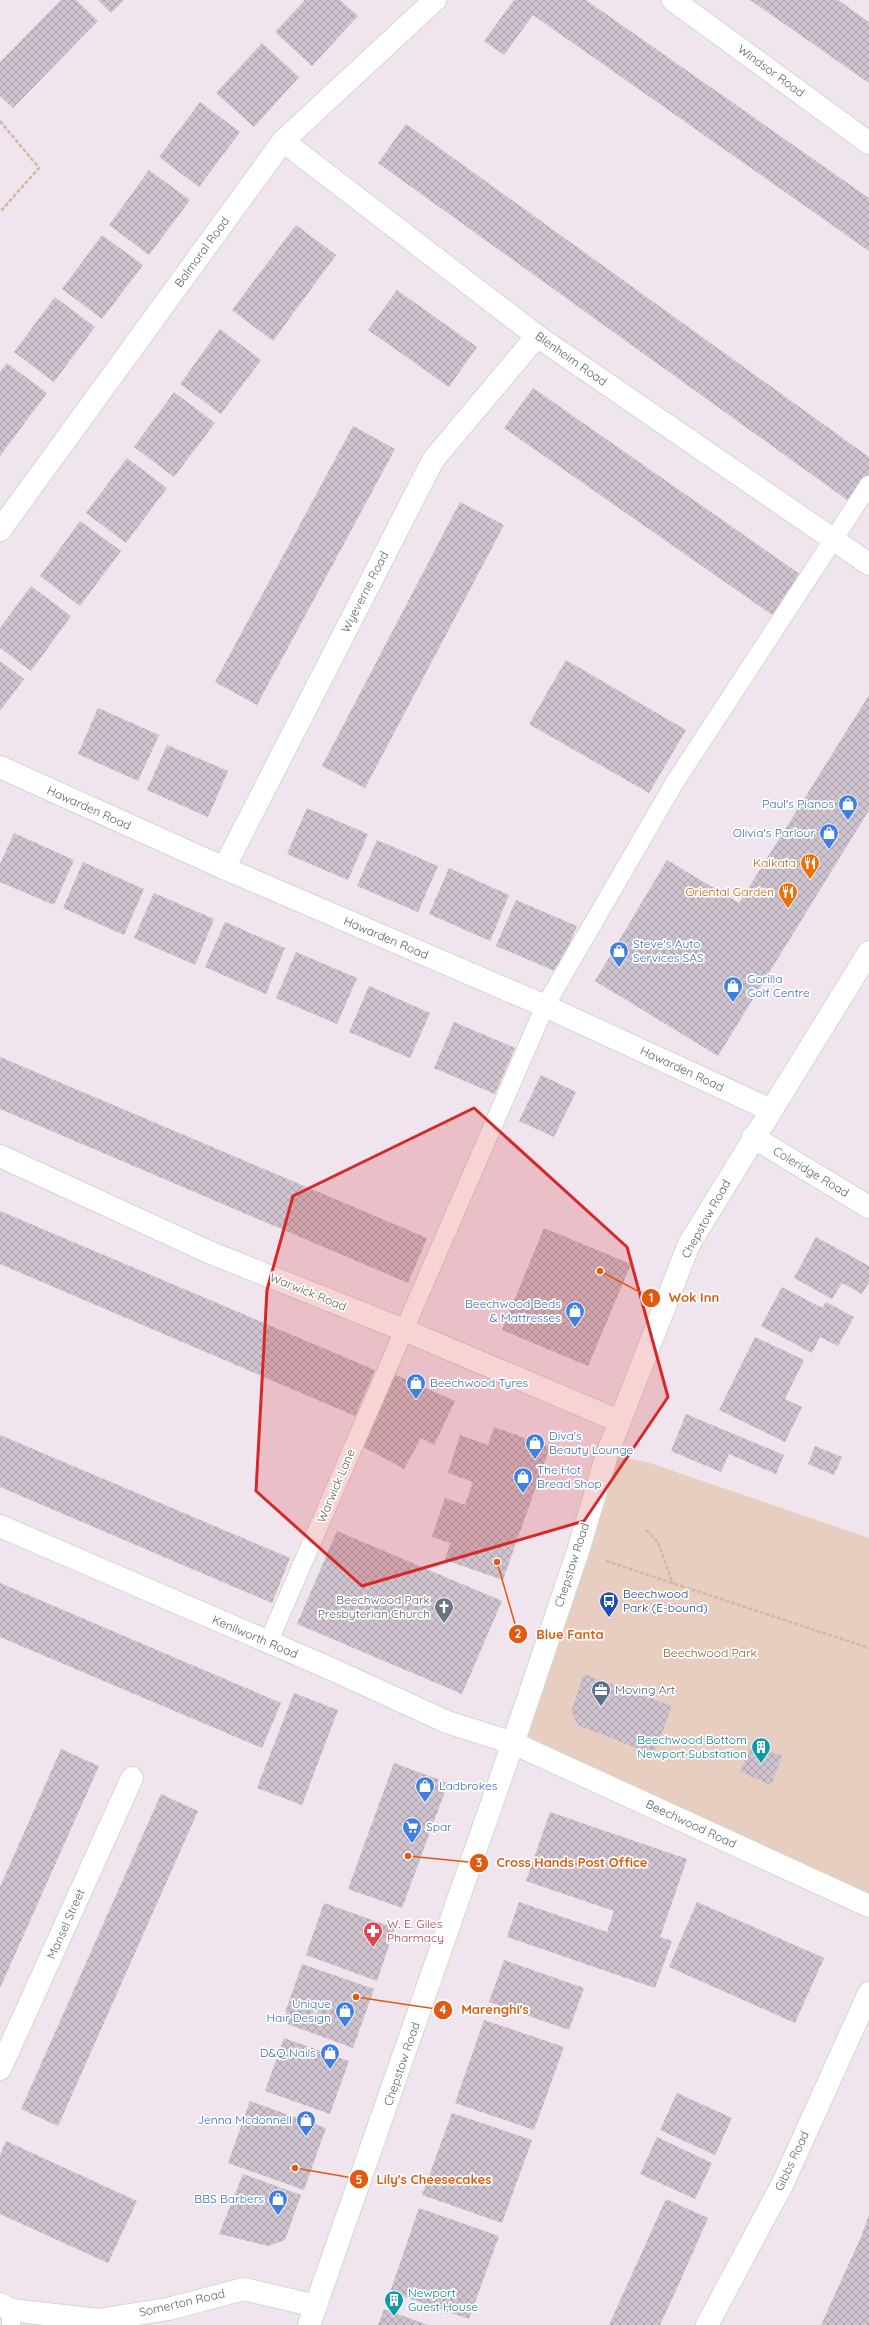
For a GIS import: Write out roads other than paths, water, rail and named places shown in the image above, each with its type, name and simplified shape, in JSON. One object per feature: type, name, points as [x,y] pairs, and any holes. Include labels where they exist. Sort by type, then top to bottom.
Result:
[{"type":"street","name":"Balmoral Road","points":[[0,530],[283,141],[435,0]]},
{"type":"street","name":"Windsor Road","points":[[673,0],[869,143]]},
{"type":"street","name":"Blenheim Road","points":[[283,141],[537,336],[869,564]]},
{"type":"street","name":"Wyeverne Road","points":[[224,868],[433,460],[537,336]]},
{"type":"street","name":"Hawarden Road","points":[[0,768],[224,868],[544,1006],[771,1110]]},
{"type":"street","name":"Chepstow Road","points":[[313,2316],[513,1743],[578,1551],[618,1421],[689,1244],[753,1137],[869,952]]},
{"type":"street","name":"Coleridge Road","points":[[753,1137],[869,1207]]},
{"type":"street","name":"Warwick Road","points":[[0,1156],[211,1253],[404,1330],[618,1421]]},
{"type":"street","name":"Kenilworth Road","points":[[0,1526],[447,1722],[513,1743]]},
{"type":"street","name":"Beechwood Road","points":[[513,1743],[869,1906]]},
{"type":"street","name":"Mansel Street","points":[[0,2069],[132,1778]]},
{"type":"street","name":"Gibbs Road","points":[[707,2325],[783,2183],[869,1993]]},
{"type":"street","name":"Somerton Road","points":[[7,2313],[98,2320],[168,2308],[244,2289],[313,2316]]},
{"type":"lane","name":"Warwick Lane","points":[[268,1643],[544,1006],[675,782],[869,485]]},
{"type":"place","name":"Paul's Pianos","points":[[848,821]]},
{"type":"place","name":"Olivia's Parlour","points":[[829,850]]},
{"type":"place","name":"Kalkata","points":[[810,880]]},
{"type":"place","name":"Oriental Garden","points":[[788,909]]},
{"type":"place","name":"Steve's Auto Services SAS","points":[[619,968]]},
{"type":"place","name":"Gorilla Golf Centre","points":[[733,1003]]},
{"type":"place","name":"Wok Inn","points":[[600,1271]]},
{"type":"place","name":"Beechwood Beds & Mattresses","points":[[575,1328]]},
{"type":"place","name":"Beechwood Tyres","points":[[416,1400]]},
{"type":"place","name":"Diva's Beauty Lounge","points":[[535,1460]]},
{"type":"place","name":"The Hot Bread Shop","points":[[523,1494]]},
{"type":"place","name":"Blue Fanta","points":[[497,1562]]},
{"type":"place","name":"Beechwood Park (E-bound)","points":[[609,1618]]},
{"type":"place","name":"Beechwood Park Presbyterian Church","points":[[444,1624]]},
{"type":"place","name":"Moving Art","points":[[601,1707]]},
{"type":"place","name":"Beechwood Bottom Newport Substation","points":[[761,1764]]},
{"type":"place","name":"Ladbrokes","points":[[425,1803]]},
{"type":"place","name":"Spar","points":[[412,1844]]},
{"type":"place","name":"Cross Hands Post Office","points":[[408,1856]]},
{"type":"place","name":"W. E. Giles Pharmacy","points":[[373,1948]]},
{"type":"place","name":"Marenghi's","points":[[356,1997]]},
{"type":"place","name":"Unique Hair Design","points":[[345,2028]]},
{"type":"place","name":"D&Q Nails","points":[[330,2070]]},
{"type":"place","name":"Jenna Mcdonnell","points":[[306,2137]]},
{"type":"place","name":"Lily's Cheesecakes","points":[[295,2168]]},
{"type":"place","name":"BBS Barbers","points":[[278,2216]]},
{"type":"place","name":"Newport Guest House","points":[[394,2317]]},
{"type":"park label","name":"Beechwood Park","points":[[710,1653]]}]
